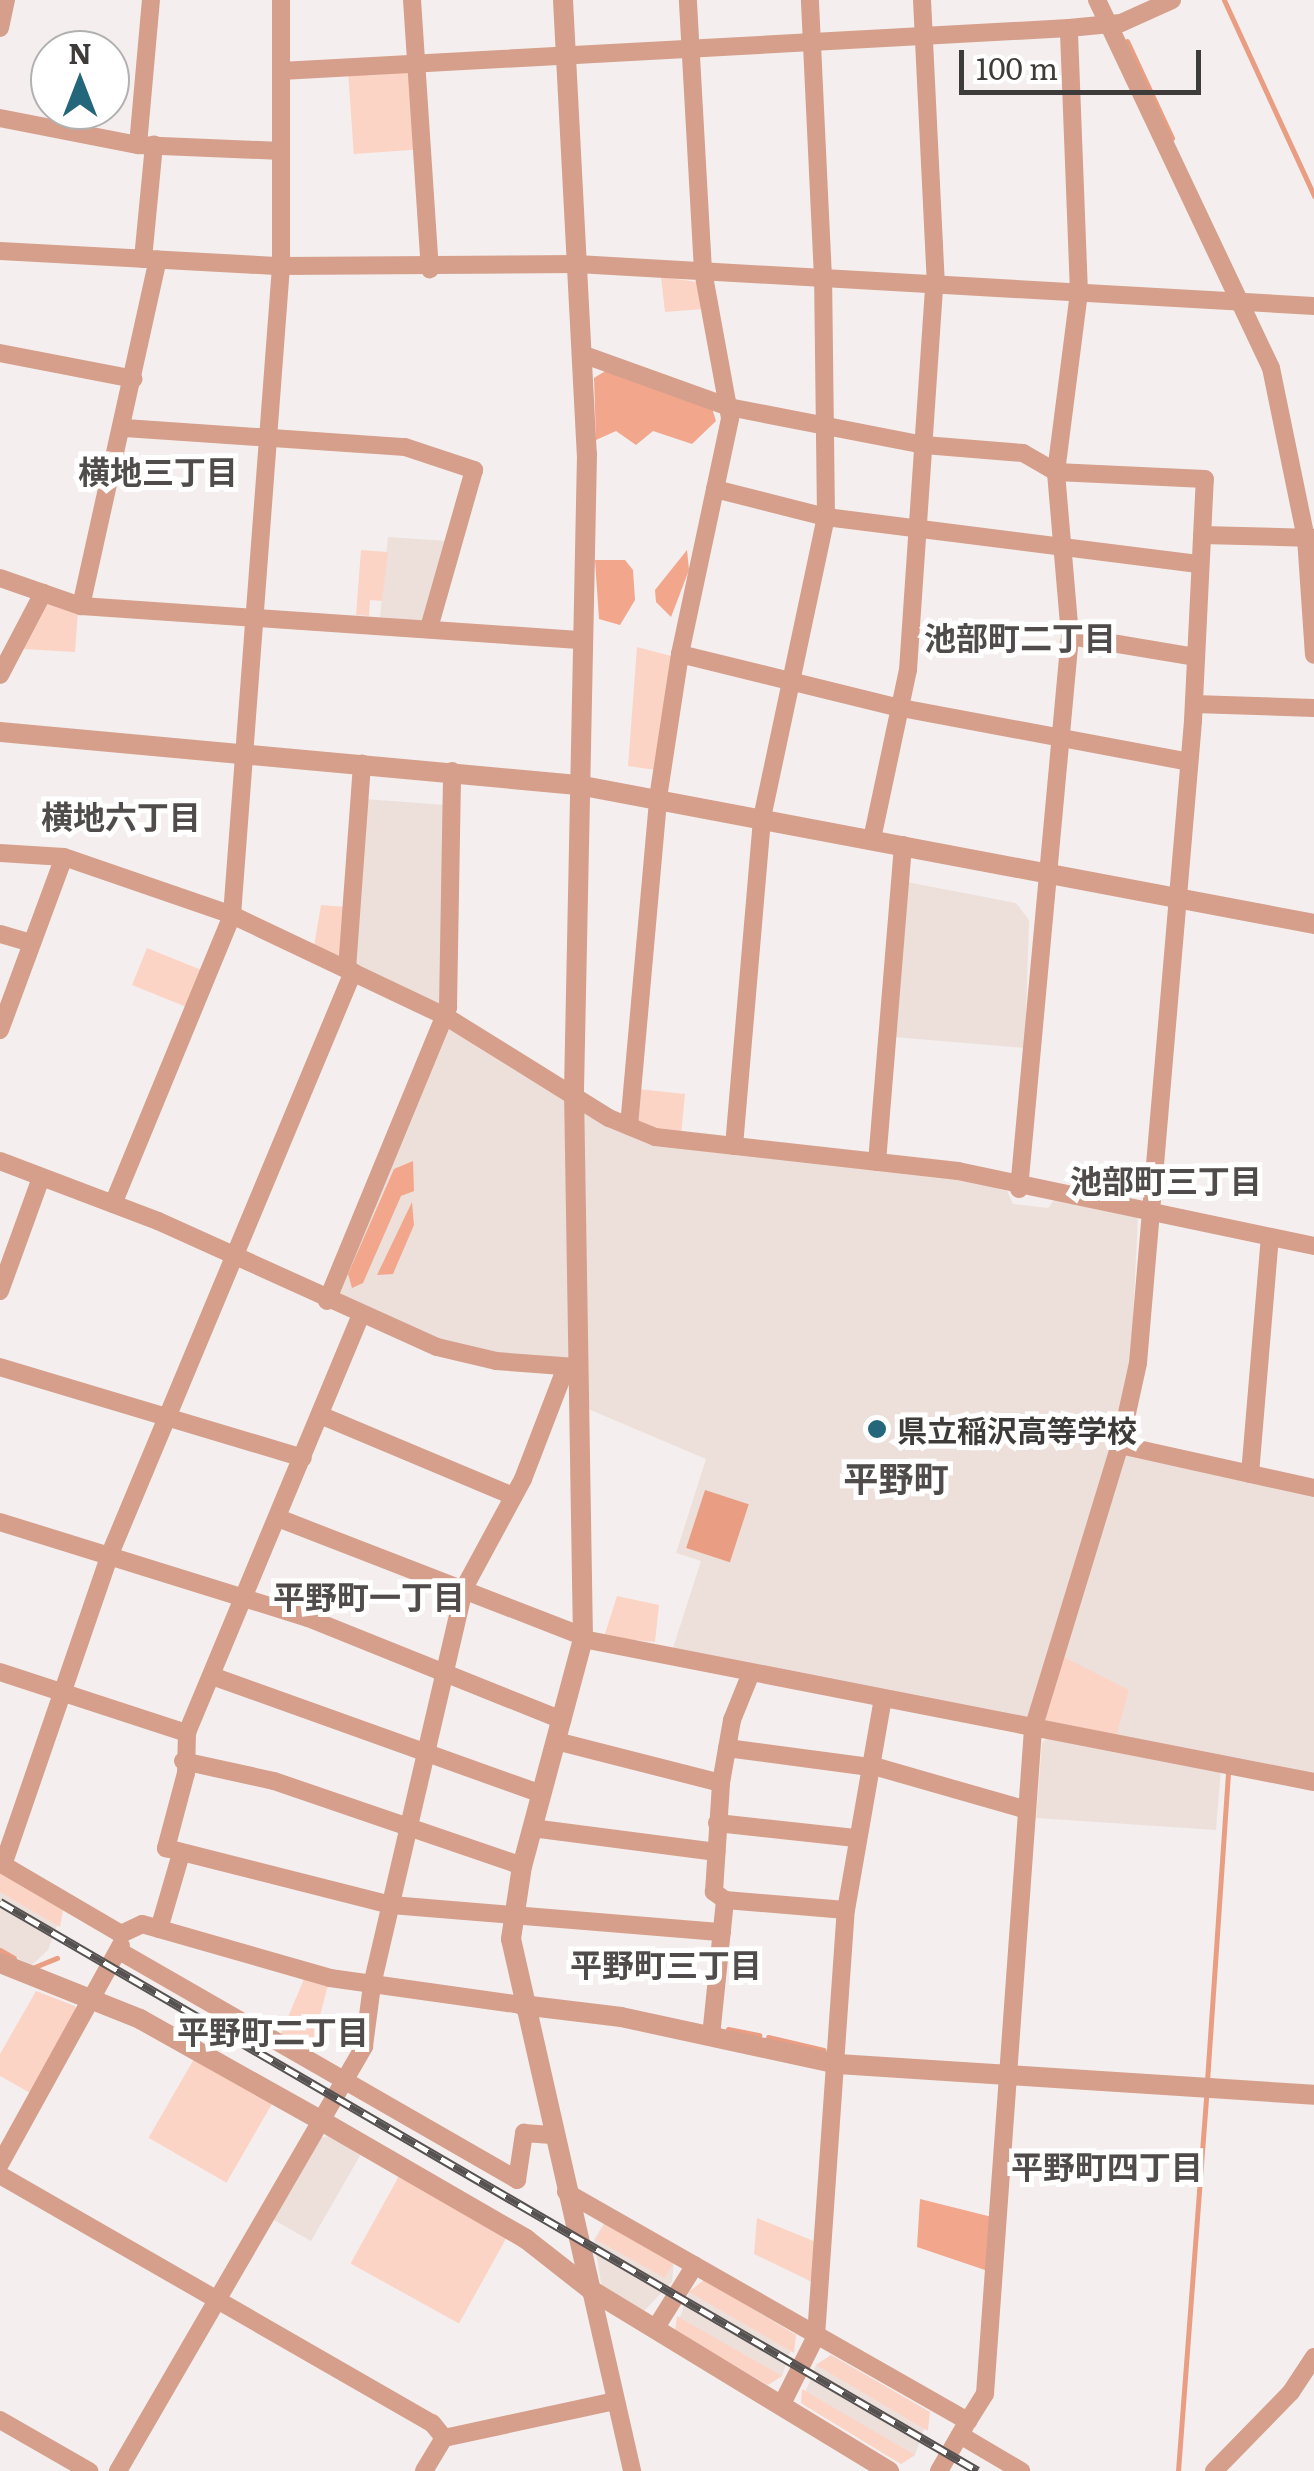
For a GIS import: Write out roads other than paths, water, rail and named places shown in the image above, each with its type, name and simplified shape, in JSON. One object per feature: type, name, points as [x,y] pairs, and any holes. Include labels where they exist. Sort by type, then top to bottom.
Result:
[{"type":"street","points":[[0,28],[6,0]]},
{"type":"street","points":[[81,606],[134,379],[150,259],[146,145],[151,0]]},
{"type":"street","points":[[113,1204],[232,915],[281,266],[281,0]]},
{"type":"street","points":[[412,0],[430,268]]},
{"type":"street","points":[[562,0],[587,454],[579,640],[571,1367],[584,1638],[522,1866],[513,1914],[522,2005],[632,2471]]},
{"type":"street","points":[[630,1126],[658,798],[680,654],[729,406],[703,271],[688,0]]},
{"type":"street","points":[[734,1146],[762,818],[826,517],[824,278],[810,0]]},
{"type":"street","points":[[872,840],[896,707],[908,670],[935,284],[922,0]]},
{"type":"street","points":[[1097,0],[1271,368],[1310,538],[1314,655]]},
{"type":"street","points":[[281,72],[565,52],[1069,28],[1110,24],[1172,0]]},
{"type":"street","points":[[1019,1189],[1070,636],[1056,472],[1080,293],[1069,28]]},
{"type":"street","points":[[0,118],[146,145],[281,151]]},
{"type":"street","points":[[0,251],[281,266],[430,268],[577,264],[1314,306]]},
{"type":"street","points":[[0,353],[134,379]]},
{"type":"street","points":[[582,354],[729,406],[924,445],[1023,453],[1056,472],[1205,479],[1194,704],[1185,761],[1138,1363],[1120,1445],[1033,1729],[984,2394],[939,2471]]},
{"type":"street","points":[[124,428],[405,447],[474,470],[429,628]]},
{"type":"street","points":[[715,489],[826,517],[1200,564]]},
{"type":"street","points":[[1202,535],[1310,538]]},
{"type":"street","points":[[0,578],[81,606],[579,640]]},
{"type":"street","points":[[0,675],[43,592]]},
{"type":"street","points":[[1070,636],[1196,657]]},
{"type":"street","points":[[680,654],[896,707],[1185,761]]},
{"type":"street","points":[[1194,704],[1314,708]]},
{"type":"street","points":[[0,732],[578,785],[1314,924]]},
{"type":"street","points":[[362,764],[350,970],[110,1554],[2,1864],[343,2082],[517,2180],[524,2133],[554,2135]]},
{"type":"street","points":[[327,1301],[444,1016],[452,772]]},
{"type":"street","points":[[877,1162],[903,845]]},
{"type":"street","points":[[0,853],[64,857],[232,915],[444,1016],[655,1138],[958,1171],[1019,1189],[1314,1246]]},
{"type":"street","points":[[0,1030],[64,857]]},
{"type":"street","points":[[0,934],[32,943]]},
{"type":"street","points":[[0,1162],[113,1204],[360,1316],[459,1353],[571,1367]]},
{"type":"street","points":[[0,1291],[41,1178]]},
{"type":"street","points":[[1250,1474],[1270,1238]]},
{"type":"street","points":[[360,1316],[187,1733],[183,1761],[186,1773],[166,1848],[391,1905],[722,1932]]},
{"type":"street","points":[[0,1366],[302,1458]]},
{"type":"street","points":[[118,2471],[364,2046],[372,1984],[464,1590],[510,1494],[524,1479],[571,1367]]},
{"type":"street","points":[[320,1415],[510,1494]]},
{"type":"street","points":[[1120,1445],[1314,1488]]},
{"type":"street","points":[[278,1518],[584,1638],[1314,1782]]},
{"type":"street","points":[[0,1522],[245,1599],[445,1673],[559,1730],[720,1783]]},
{"type":"street","points":[[0,1672],[187,1733]]},
{"type":"street","points":[[751,1672],[720,1783],[714,1892],[725,1900],[846,1910]]},
{"type":"street","points":[[212,1676],[542,1794]]},
{"type":"street","points":[[782,2406],[816,2336],[846,1910],[855,1838],[883,1699]]},
{"type":"street","points":[[727,1748],[870,1766],[1027,1810]]},
{"type":"street","points":[[183,1761],[274,1781],[522,1866]]},
{"type":"street","points":[[717,1823],[855,1838]]},
{"type":"street","points":[[532,1828],[716,1852]]},
{"type":"street","points":[[159,1929],[181,1854]]},
{"type":"street","points":[[711,2036],[725,1900]]},
{"type":"street","points":[[0,2164],[92,2003],[129,1926],[159,1929],[372,1984],[711,2036],[838,2064],[1314,2095]]},
{"type":"street","points":[[0,1963],[140,2020],[320,2120],[526,2239],[591,2290],[889,2471]]},
{"type":"street","points":[[0,2176],[432,2422],[444,2438]]},
{"type":"street","points":[[566,2192],[816,2336],[964,2428],[1021,2471]]},
{"type":"street","points":[[655,2329],[695,2265]]},
{"type":"street","points":[[1214,2471],[1291,2392],[1314,2357]]},
{"type":"street","points":[[424,2471],[444,2438],[615,2400]]},
{"type":"street","points":[[0,2420],[89,2471]]},
{"type":"waterway","points":[[1224,0],[1314,196]]},
{"type":"waterway","points":[[1127,41],[1172,138]]},
{"type":"waterway","points":[[1207,2081],[1228,1773]]},
{"type":"waterway","points":[[0,1950],[14,1958]]},
{"type":"waterway","points":[[32,1968],[57,1958]]},
{"type":"waterway","points":[[728,2029],[759,2035]]},
{"type":"waterway","points":[[768,2037],[824,2050]]},
{"type":"waterway","points":[[1178,2471],[1206,2098]]},
{"type":"railway","points":[[0,1902],[978,2471]]},
{"type":"place","name":"県立稲沢高等学校","points":[[877,1429]]},
{"type":"district","name":"横地三丁目","points":[[158,470]]},
{"type":"district","name":"池部町二丁目","points":[[1020,636]]},
{"type":"district","name":"横地六丁目","points":[[121,815]]},
{"type":"district","name":"池部町三丁目","points":[[1166,1179]]},
{"type":"district","name":"平野町","points":[[896,1477]]},
{"type":"district","name":"平野町一丁目","points":[[369,1595]]},
{"type":"district","name":"平野町三丁目","points":[[666,1963]]},
{"type":"district","name":"平野町二丁目","points":[[273,2030]]},
{"type":"district","name":"平野町四丁目","points":[[1107,2165]]}]
